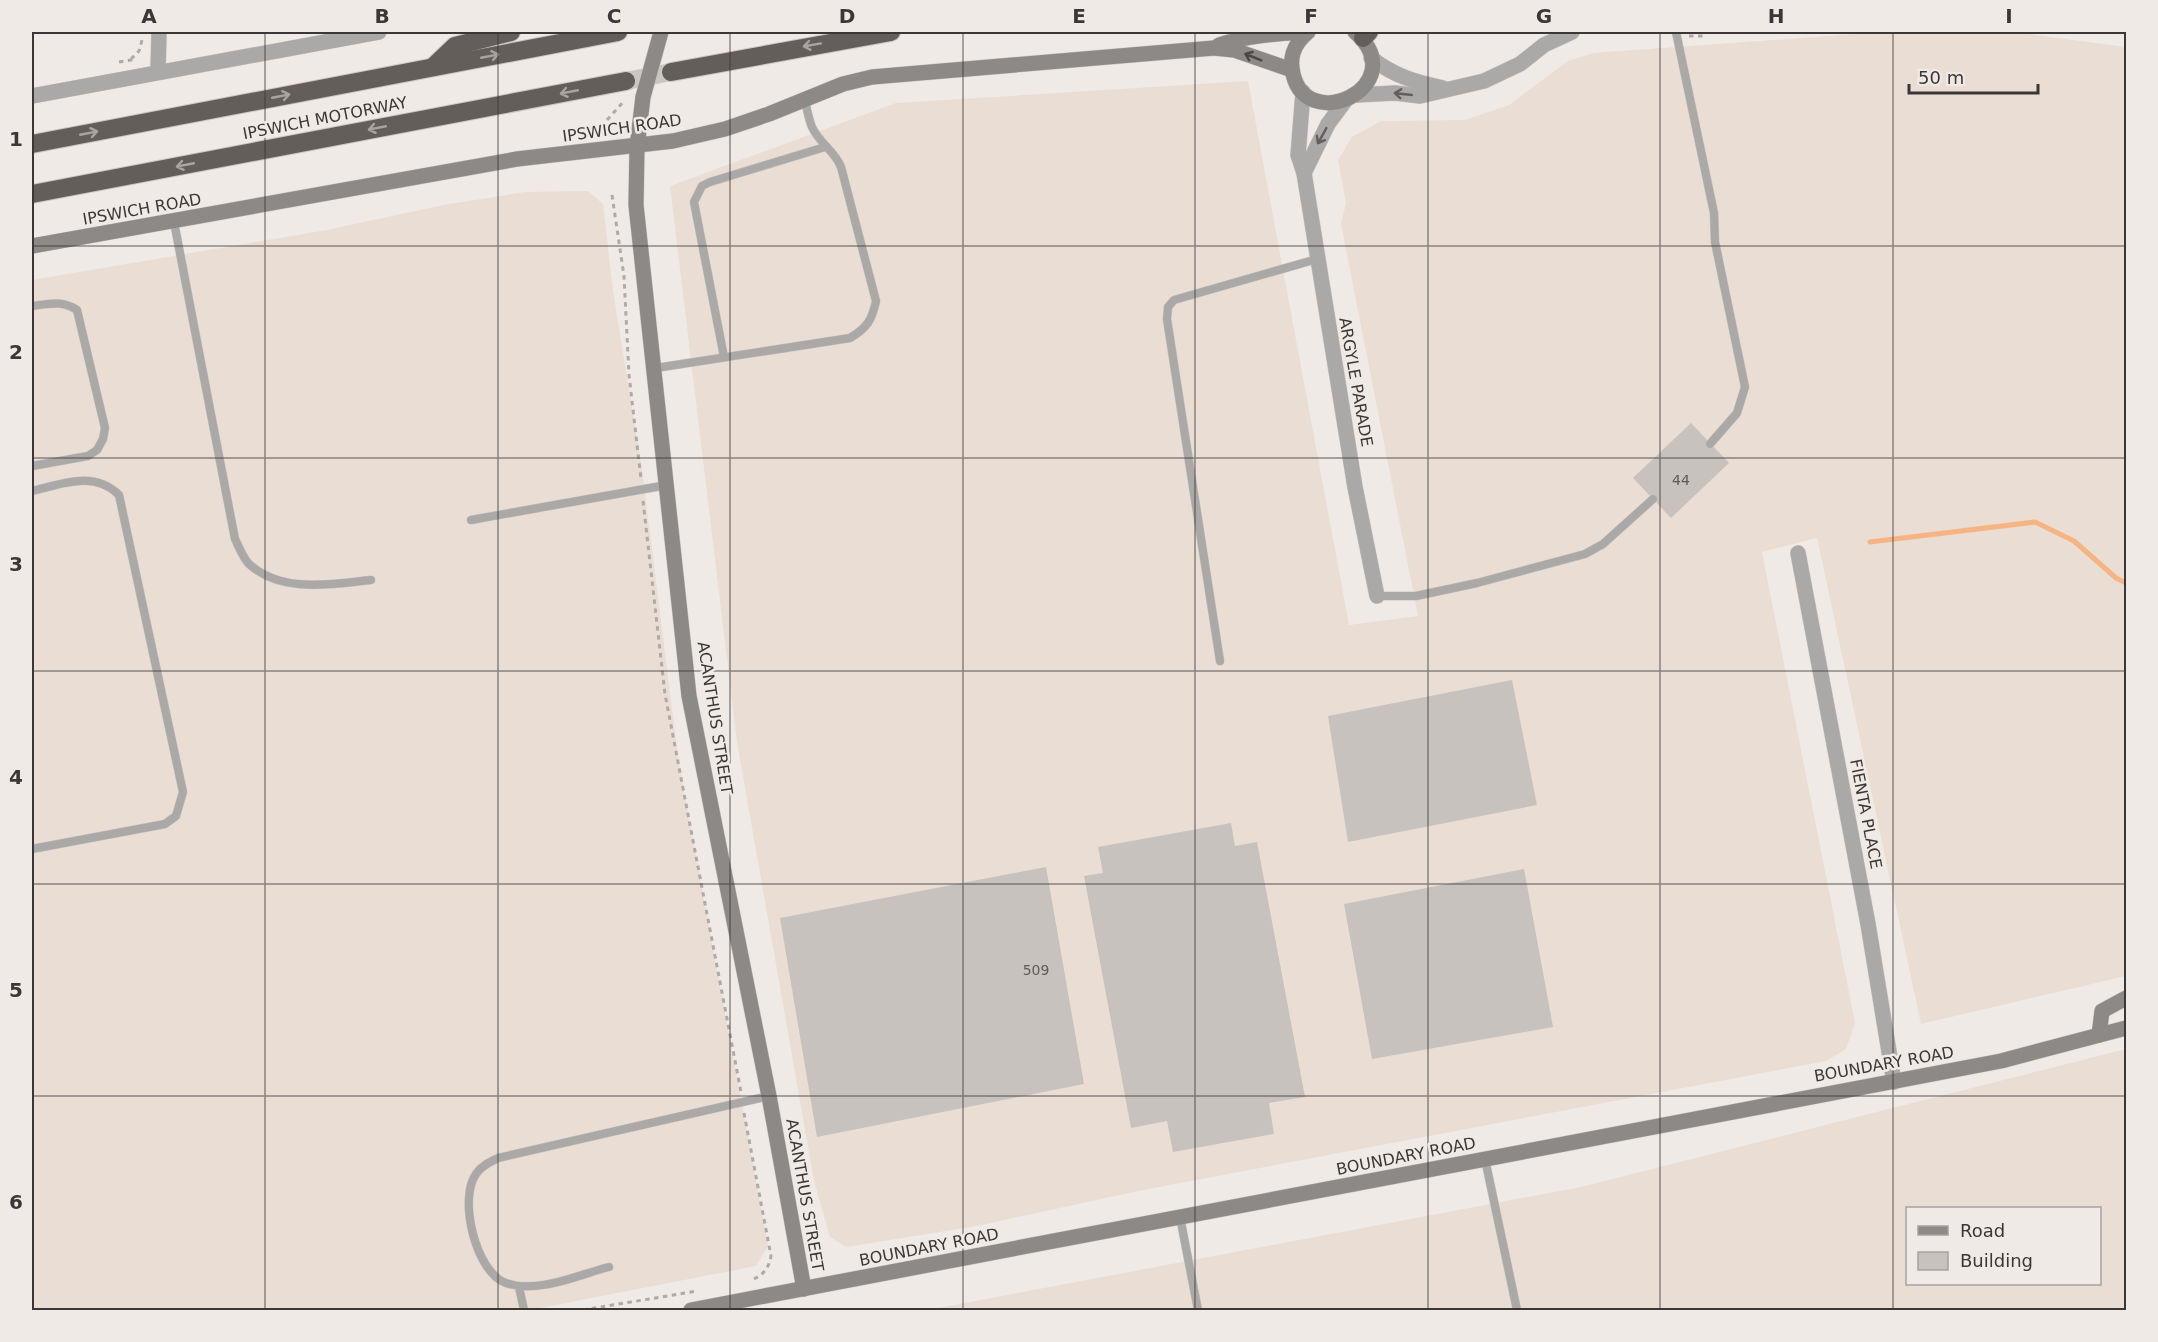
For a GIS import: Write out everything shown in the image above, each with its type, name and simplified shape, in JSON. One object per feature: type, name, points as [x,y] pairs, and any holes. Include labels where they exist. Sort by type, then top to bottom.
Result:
[{"type":"highway","points":[[433,67],[455,46],[511,32]]},
{"type":"highway","name":"IPSWICH MOTORWAY","points":[[32,144],[618,32]]},
{"type":"highway","points":[[671,72],[891,32]]},
{"type":"highway","name":"IPSWICH MOTORWAY","points":[[32,194],[626,81]]},
{"type":"street","points":[[158,72],[159,32]]},
{"type":"street","points":[[32,96],[379,32]]},
{"type":"street","name":"ACANTHUS STREET","points":[[661,32],[643,97],[637,147],[636,205],[656,368],[689,696],[769,1096],[804,1289]]},
{"type":"street","name":"IPSWICH ROAD","points":[[1214,48],[1234,40],[1285,32],[1307,32]]},
{"type":"street","points":[[1307,32],[1294,50],[1292,70],[1303,92],[1323,102],[1395,93],[1420,96],[1484,81],[1520,64],[1544,45],[1572,32]]},
{"type":"street","points":[[1304,173],[1328,124],[1369,79],[1371,58],[1362,34]]},
{"type":"street","name":"IPSWICH ROAD","points":[[32,246],[516,159],[637,147],[725,129],[843,84],[902,73],[1214,48],[1234,50],[1292,70]]},
{"type":"street","points":[[1371,58],[1406,80],[1449,89]]},
{"type":"street","name":"ARGYLE PARADE","points":[[1303,92],[1299,155],[1304,173],[1355,487],[1377,596]]},
{"type":"street","name":"FIENTA PLACE","points":[[1798,553],[1868,924],[1894,1082]]},
{"type":"street","points":[[2099,1035],[2102,1011],[2127,998]]},
{"type":"street","name":"BOUNDARY ROAD","points":[[691,1311],[2001,1061],[2127,1028]]},
{"type":"lane","points":[[1676,32],[1714,213],[1715,242],[1743,372],[1742,402],[1726,429],[1710,444]]},
{"type":"lane","points":[[656,368],[850,338],[864,330],[872,318],[876,301],[841,167],[836,155],[825,147],[812,128],[804,98]]},
{"type":"lane","points":[[724,357],[694,202],[697,192],[710,182],[825,147]]},
{"type":"lane","points":[[174,222],[235,539],[248,563],[279,580],[316,586],[371,580]]},
{"type":"lane","points":[[1220,661],[1167,319],[1168,308],[1174,300],[1317,259]]},
{"type":"lane","points":[[32,306],[58,303],[68,304],[77,310],[105,428],[97,450],[88,456],[32,466]]},
{"type":"lane","points":[[32,491],[88,479],[102,482],[119,495],[183,792],[176,816],[165,824],[32,849]]},
{"type":"lane","points":[[471,520],[667,485]]},
{"type":"lane","points":[[1377,596],[1416,596],[1477,583],[1585,554],[1603,544],[1653,499]]},
{"type":"lane","points":[[609,1267],[537,1285],[519,1287],[503,1282],[490,1272],[482,1261],[468,1208],[469,1190],[476,1174],[498,1158],[769,1096]]},
{"type":"lane","points":[[1485,1159],[1517,1311]]},
{"type":"lane","points":[[1180,1217],[1198,1311]]},
{"type":"lane","points":[[519,1287],[524,1311]]},
{"type":"path","points":[[131,59],[139,51],[143,34]]},
{"type":"path","points":[[1687,36],[1705,36]]},
{"type":"path","points":[[607,120],[624,100]]},
{"type":"path","points":[[612,195],[624,276],[629,375],[665,694],[771,1256],[760,1277],[741,1283]]},
{"type":"path","points":[[583,1311],[707,1289]]},
{"type":"shaded area","points":[[1884,32],[2014,32],[2126,47],[2126,976],[1921,1024],[1817,538],[1762,552],[1855,1023],[1846,1049],[1826,1061],[1138,1191],[977,1226],[846,1247],[830,1237],[814,1181],[737,742],[670,186],[896,103],[1248,81],[1349,625],[1418,616],[1341,224],[1346,203],[1338,160],[1352,137],[1381,121],[1465,120],[1509,105],[1568,61],[1593,53]]},
{"type":"shaded area","points":[[588,191],[603,204],[613,291],[642,469],[679,764],[768,1246],[756,1266],[530,1310],[32,1310],[32,280],[327,230],[443,205],[525,192]]},
{"type":"shaded area","points":[[2126,1049],[2126,1310],[927,1310],[1581,1187]]},
{"type":"building","points":[[1691,423],[1729,463],[1671,518],[1633,478]]},
{"type":"building","points":[[1512,680],[1537,805],[1348,842],[1328,716]]},
{"type":"building","points":[[1231,823],[1235,846],[1257,842],[1305,1097],[1269,1103],[1274,1134],[1173,1152],[1167,1121],[1131,1128],[1084,876],[1103,873],[1098,847]]},
{"type":"building","points":[[1046,867],[1084,1084],[817,1137],[780,918]]},
{"type":"building","points":[[1524,869],[1553,1027],[1372,1059],[1344,904]]},
{"type":"waterway","points":[[1870,542],[2035,522],[2074,541],[2116,578],[2126,583]]},
{"type":"tunnel","points":[[626,81],[671,72]]}]
